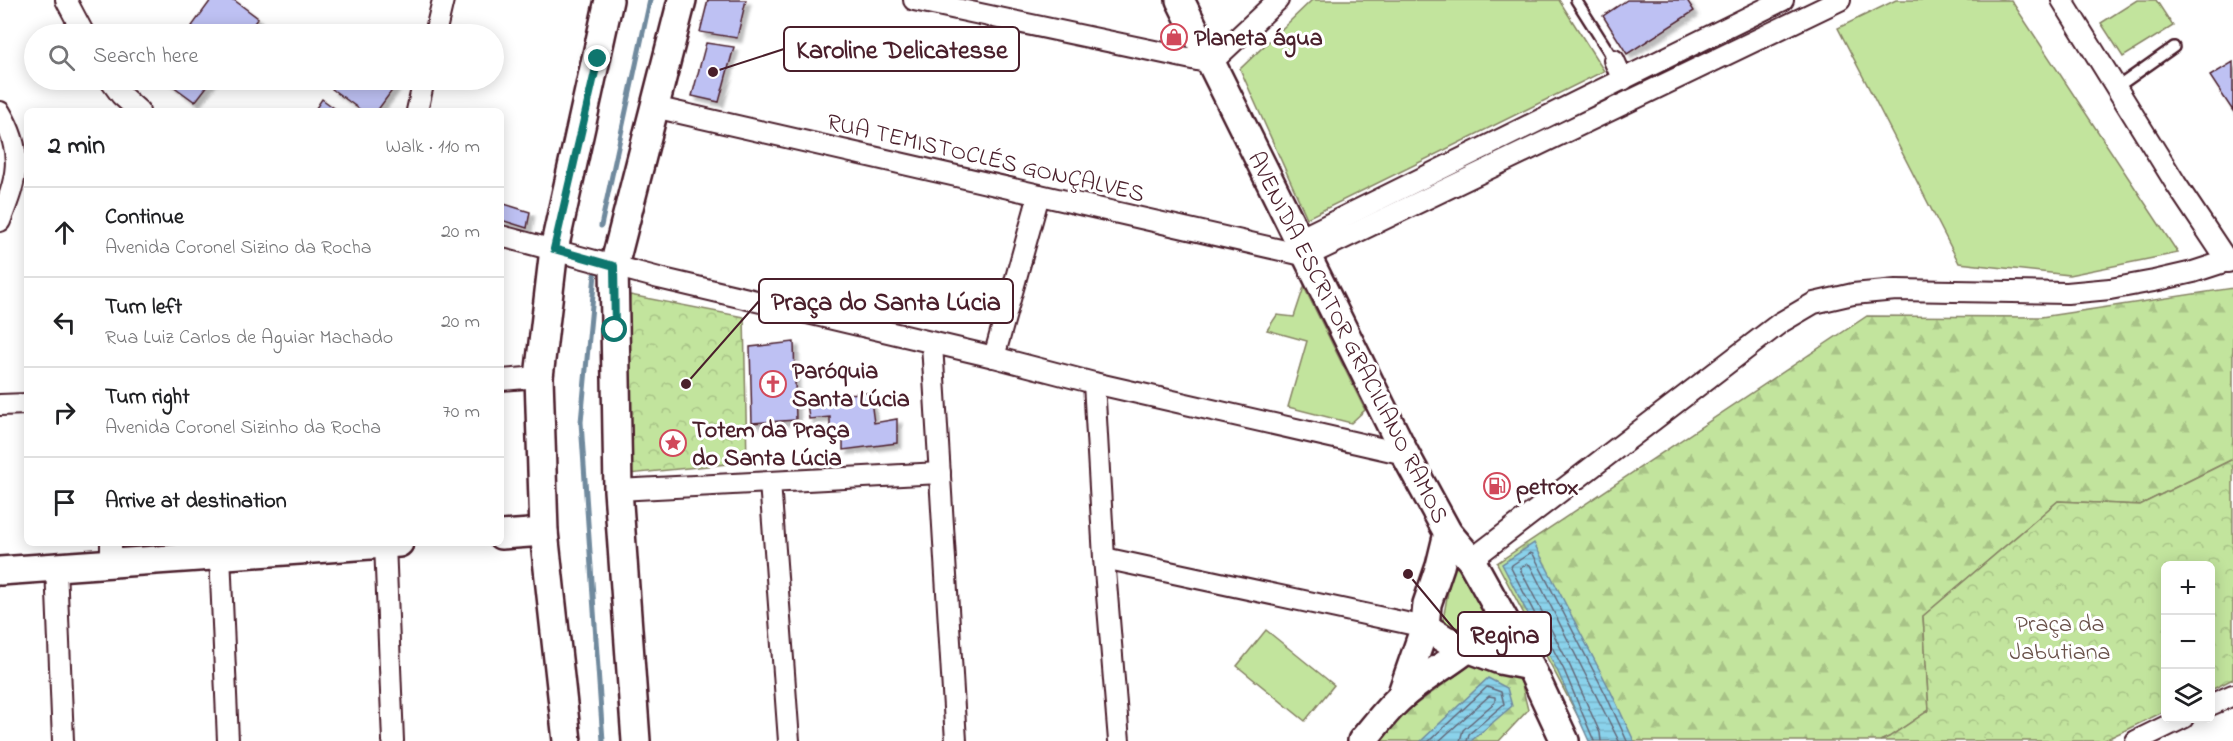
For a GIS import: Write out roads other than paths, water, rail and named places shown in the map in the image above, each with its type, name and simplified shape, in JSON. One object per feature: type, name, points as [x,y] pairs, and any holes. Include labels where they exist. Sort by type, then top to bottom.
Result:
[{"type":"street","points":[[66,0],[79,24]]},
{"type":"street","points":[[437,24],[443,0]]},
{"type":"street","points":[[567,741],[544,532],[538,377],[554,249],[609,0]]},
{"type":"street","points":[[636,741],[618,490],[614,266],[682,0]]},
{"type":"street","points":[[914,0],[1211,63],[1278,0]]},
{"type":"street","name":"AVENIDA ESCRITOR GRACILIANO RAMOS","points":[[1180,0],[1405,454],[1448,533],[1471,560],[1530,666],[1565,741]]},
{"type":"street","points":[[1303,248],[1623,80],[1783,0]]},
{"type":"street","points":[[1303,248],[1840,0]]},
{"type":"street","points":[[1440,566],[1454,556],[1463,556],[1471,560],[1780,323],[1814,303],[1853,294],[1896,290],[2067,293],[2110,289],[2183,274],[2230,261],[2116,88],[2062,0]]},
{"type":"street","points":[[1614,60],[1623,80]]},
{"type":"street","points":[[117,90],[136,108]]},
{"type":"street","points":[[418,108],[422,90]]},
{"type":"street","name":"RUA TEMISTOCLÉS GONÇALVES","points":[[654,107],[1039,195],[1303,248]]},
{"type":"street","points":[[0,112],[15,145],[18,164],[6,186],[0,221]]},
{"type":"street","points":[[994,357],[1039,195]]},
{"type":"street","points":[[504,237],[614,266],[994,357],[1094,384],[1405,454]]},
{"type":"street","points":[[932,344],[956,741]]},
{"type":"street","points":[[504,380],[538,377]]},
{"type":"street","points":[[1094,384],[1104,558],[1119,741]]},
{"type":"street","points":[[0,405],[24,404]]},
{"type":"street","points":[[618,490],[940,473]]},
{"type":"street","points":[[770,482],[789,741]]},
{"type":"street","points":[[504,535],[544,532]]},
{"type":"street","points":[[1401,696],[1425,627],[1427,604],[1448,533]]},
{"type":"street","points":[[0,571],[56,567],[111,553],[220,554],[358,546]]},
{"type":"street","points":[[392,546],[393,741]]},
{"type":"street","points":[[220,554],[228,741]]},
{"type":"street","points":[[1104,558],[1425,627],[1446,640],[1500,660],[1530,666]]},
{"type":"street","points":[[56,567],[63,741]]},
{"type":"street","points":[[1362,741],[1401,696],[1469,647],[1492,627],[1500,613]]},
{"type":"street","points":[[2215,703],[2233,695]]},
{"type":"street","points":[[2136,741],[2173,723]]},
{"type":"lane","points":[[1576,0],[1614,60]]},
{"type":"lane","points":[[2116,88],[2174,47]]},
{"type":"water","points":[[1534,543],[1634,741],[1589,741],[1558,672],[1502,564]]},
{"type":"water","points":[[1488,678],[1507,688],[1512,706],[1471,741],[1421,741]]},
{"type":"waterway","points":[[601,226],[650,0]]},
{"type":"waterway","points":[[595,274],[581,422],[603,741]]},
{"type":"place","name":"Planeta água","points":[[1174,37]]},
{"type":"place","name":"Karoline Delicatesse","points":[[713,72]]},
{"type":"place","name":"Praça do Santa Lúcia","points":[[686,384]]},
{"type":"place","name":"Paróquia Santa Lúcia","points":[[773,384]]},
{"type":"place","name":"Totem da Praça do Santa Lúcia","points":[[673,443]]},
{"type":"place","name":"petrox","points":[[1497,486]]},
{"type":"place","name":"Regina","points":[[1408,574]]},
{"type":"park label","name":"Praça da Jabutiana","points":[[2060,637]]}]
